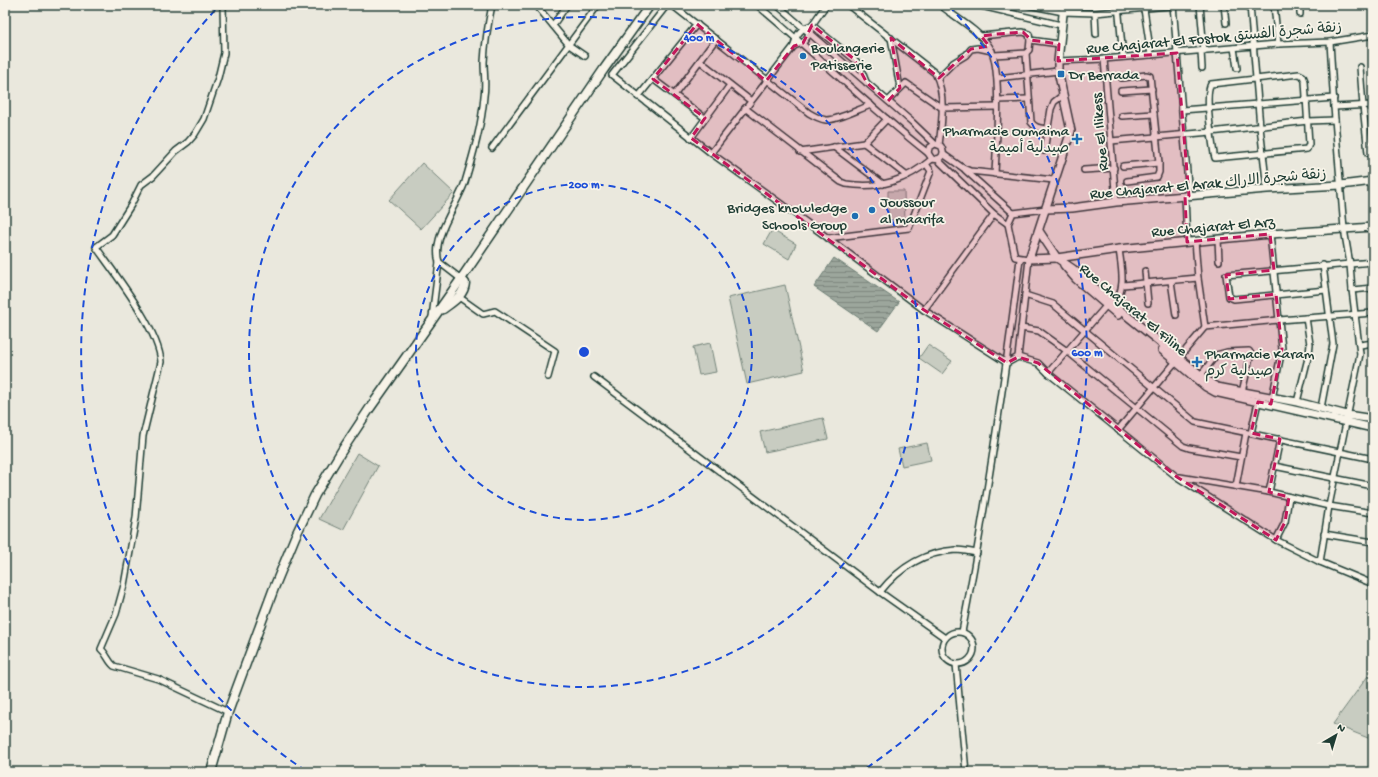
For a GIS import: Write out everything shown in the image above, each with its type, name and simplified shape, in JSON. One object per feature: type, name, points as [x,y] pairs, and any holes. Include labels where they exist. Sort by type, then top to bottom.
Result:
[{"type":"main road","points":[[212,772],[228,712],[274,588],[295,537],[315,495],[341,452],[604,69],[650,5]]},
{"type":"main road","points":[[432,319],[459,297],[465,284],[465,281],[461,279]]},
{"type":"street","points":[[223,5],[224,53],[218,78],[204,119],[188,142],[176,151],[153,176],[141,185],[131,205],[112,234],[96,247],[148,325],[161,356],[161,362],[142,436],[136,518],[122,597],[111,630],[101,649],[105,652],[110,663],[114,666],[158,678],[228,712]]},
{"type":"street","points":[[432,319],[439,262],[438,250],[440,236],[464,186],[481,121],[485,94],[485,51],[492,5]]},
{"type":"street","points":[[536,5],[569,45],[585,56]]},
{"type":"street","points":[[553,25],[568,5]]},
{"type":"street","points":[[492,148],[598,5]]},
{"type":"street","points":[[612,75],[668,5]]},
{"type":"street","points":[[672,5],[716,39],[766,81],[809,113],[826,120],[833,120],[871,105]]},
{"type":"street","points":[[758,5],[887,119],[928,153],[957,164],[963,168],[1013,213],[1046,209]]},
{"type":"street","points":[[745,108],[800,152],[841,182],[852,185],[883,185],[907,176],[938,158],[942,148],[777,5]]},
{"type":"street","points":[[711,154],[794,46],[802,43],[810,33],[812,25],[825,5]]},
{"type":"street","points":[[848,5],[933,70],[938,78],[942,108],[937,145]]},
{"type":"street","points":[[940,5],[981,36],[993,53],[997,100],[995,174]]},
{"type":"street","points":[[950,13],[951,5]]},
{"type":"street","points":[[977,5],[1061,25]]},
{"type":"street","points":[[1028,5],[1095,13],[1118,8],[1178,5]]},
{"type":"street","points":[[1173,5],[1184,134],[1187,196],[1187,242]]},
{"type":"street","points":[[1200,5],[1202,68]]},
{"type":"street","points":[[1224,5],[1226,23]]},
{"type":"street","points":[[1250,5],[1260,127],[1267,189]]},
{"type":"street","points":[[1274,5],[1278,44]]},
{"type":"street","points":[[1300,5],[1300,14]]},
{"type":"street","points":[[1145,7],[1151,55]]},
{"type":"street","points":[[1118,8],[1123,57]]},
{"type":"street","points":[[1018,358],[1029,259],[1071,131],[1058,71],[1063,9]]},
{"type":"street","points":[[1095,13],[1096,34]]},
{"type":"street","points":[[638,96],[697,24]]},
{"type":"street","points":[[794,46],[795,37],[804,27],[812,25]]},
{"type":"street","points":[[812,25],[854,58],[859,64],[867,83]]},
{"type":"street","points":[[981,36],[1023,32],[1029,34],[1029,50],[1026,53],[1032,122],[1037,128],[1047,129]]},
{"type":"street","name":"Rue Chajarat El Fostok زنقة شجرة الفستق","points":[[1058,61],[1104,59],[1278,44],[1330,42],[1373,35]]},
{"type":"street","points":[[890,38],[900,88]]},
{"type":"street","points":[[675,94],[716,39]]},
{"type":"street","points":[[1030,40],[1059,44]]},
{"type":"street","points":[[1320,562],[1329,506],[1360,354],[1350,264],[1344,229],[1330,42]]},
{"type":"street","points":[[938,78],[953,63],[966,55],[971,49],[978,48],[993,53],[1026,53]]},
{"type":"street","points":[[1234,48],[1237,68]]},
{"type":"street","name":"Rue El Ilikess","points":[[1104,59],[1116,202]]},
{"type":"street","points":[[700,61],[751,101]]},
{"type":"street","points":[[1360,67],[1368,152]]},
{"type":"street","points":[[604,69],[711,154],[828,238],[924,310],[1007,363]]},
{"type":"street","points":[[996,78],[1058,71]]},
{"type":"street","points":[[1122,78],[1146,75],[1150,76],[1160,163],[1157,177],[1128,180]]},
{"type":"street","points":[[1302,75],[1305,81],[1308,121],[1308,149],[1215,158],[1209,108],[1209,88],[1211,84],[1257,79],[1302,75]]},
{"type":"street","points":[[653,79],[675,94],[705,118]]},
{"type":"street","points":[[888,101],[900,88],[905,84],[908,84],[942,108],[997,107]]},
{"type":"street","points":[[690,138],[730,85]]},
{"type":"street","points":[[1121,91],[1152,89]]},
{"type":"street","points":[[1044,150],[1052,105],[1063,96]]},
{"type":"street","points":[[1182,110],[1334,98]]},
{"type":"street","points":[[997,100],[1029,99]]},
{"type":"street","points":[[1334,107],[1373,105]]},
{"type":"street","points":[[1122,116],[1154,114]]},
{"type":"street","points":[[800,152],[864,142],[887,119]]},
{"type":"street","points":[[1111,141],[1308,121],[1335,120]]},
{"type":"street","points":[[864,142],[907,176]]},
{"type":"street","points":[[928,153],[929,148],[937,145]]},
{"type":"street","points":[[834,147],[883,185]]},
{"type":"street","points":[[938,158],[994,214],[1008,224]]},
{"type":"street","points":[[1123,166],[1160,163]]},
{"type":"street","points":[[828,238],[909,228],[931,171],[926,164]]},
{"type":"street","points":[[963,168],[970,171],[1054,180]]},
{"type":"street","points":[[1084,170],[1114,168]]},
{"type":"street","name":"Rue Chajarat El Arak زنقة شجرة الاراك","points":[[1046,209],[1072,208],[1116,202],[1267,189],[1341,185],[1373,181]]},
{"type":"street","points":[[1013,213],[1008,224],[1015,257],[1020,259],[1060,260]]},
{"type":"street","points":[[924,310],[994,214]]},
{"type":"street","name":"Rue Chajarat El Arz","points":[[1060,260],[1119,249],[1270,234],[1373,227]]},
{"type":"street","name":"Rue Chajarat El Filine","points":[[1039,231],[1066,269],[1177,359],[1211,390],[1258,402],[1297,402],[1321,408],[1373,428]]},
{"type":"street","points":[[1270,234],[1282,349],[1272,401]]},
{"type":"street","points":[[1218,239],[1219,261]]},
{"type":"street","points":[[1195,241],[1198,278],[1205,327]]},
{"type":"street","points":[[1048,373],[1085,330],[1111,307],[1121,292],[1123,285],[1119,249]]},
{"type":"street","points":[[962,632],[977,553],[1007,363],[1020,259]]},
{"type":"street","points":[[439,262],[461,279]]},
{"type":"street","points":[[1326,290],[1231,299],[1229,297],[1226,275],[1323,265],[1373,262]]},
{"type":"street","points":[[1321,408],[1333,344],[1323,265]]},
{"type":"street","points":[[1145,271],[1148,303]]},
{"type":"street","points":[[1123,285],[1198,278]]},
{"type":"street","points":[[1171,281],[1176,315]]},
{"type":"street","points":[[1352,290],[1373,288]]},
{"type":"street","points":[[1025,295],[1053,304],[1195,422],[1280,438],[1373,459]]},
{"type":"street","points":[[459,297],[483,314],[495,311],[555,351],[548,377]]},
{"type":"street","points":[[1118,430],[1205,327],[1373,313]]},
{"type":"street","points":[[1297,402],[1309,354],[1310,344],[1306,318]]},
{"type":"street","points":[[1021,328],[1039,331],[1067,350],[1183,446],[1241,457]]},
{"type":"street","points":[[1360,345],[1373,343]]},
{"type":"street","points":[[1201,375],[1216,355],[1227,352],[1249,351],[1251,354],[1242,392]]},
{"type":"street","points":[[1007,363],[1018,358],[1038,363],[1048,373],[1177,477],[1276,540],[1320,562],[1373,584]]},
{"type":"street","name":"Rue Chajarat El Filine","points":[[1177,359],[1217,388],[1242,392],[1272,401],[1347,418],[1373,419]]},
{"type":"street","points":[[594,376],[880,592],[945,638]]},
{"type":"street","points":[[1236,486],[1241,457],[1258,402]]},
{"type":"street","points":[[1269,492],[1280,438]]},
{"type":"street","points":[[1274,466],[1373,486]]},
{"type":"street","points":[[1177,477],[1269,492],[1329,506],[1373,513]]},
{"type":"street","points":[[1276,540],[1284,522],[1289,497]]},
{"type":"street","points":[[1324,534],[1373,542]]},
{"type":"street","points":[[880,592],[891,579],[906,566],[919,559],[938,553],[957,550],[977,553]]},
{"type":"street","points":[[954,632],[962,632],[970,636],[973,641],[974,652],[968,661],[963,664],[956,664],[948,661],[942,653],[941,647],[945,638],[954,632]]},
{"type":"street","points":[[956,664],[966,772]]},
{"type":"highlighted area","points":[[697,24],[766,81],[794,46],[803,43],[812,25],[854,59],[867,83],[888,101],[900,88],[891,38],[939,78],[971,49],[989,46],[981,36],[997,34],[1023,32],[1031,40],[1059,44],[1058,61],[1177,53],[1189,196],[1185,196],[1187,242],[1270,234],[1274,270],[1226,275],[1229,299],[1276,294],[1282,349],[1271,404],[1258,402],[1251,433],[1280,439],[1269,492],[1289,497],[1285,522],[1276,540],[1177,477],[1038,363],[1018,357],[1007,363],[924,310],[711,153],[691,138],[705,118],[653,79]]},
{"type":"shaded area","points":[[422,163],[454,193],[421,229],[389,200]]},
{"type":"shaded area","points":[[888,191],[904,191],[905,220],[888,220]]},
{"type":"shaded area","points":[[772,230],[796,244],[789,259],[764,244]]},
{"type":"shaded area","points":[[834,258],[899,302],[878,331],[814,287]]},
{"type":"shaded area","points":[[785,285],[804,371],[747,384],[728,298]]},
{"type":"shaded area","points":[[710,343],[716,372],[699,375],[693,347]]},
{"type":"shaded area","points":[[928,345],[952,361],[942,374],[919,358]]},
{"type":"shaded area","points":[[823,418],[828,439],[765,452],[760,432]]},
{"type":"shaded area","points":[[927,443],[931,460],[902,466],[898,449]]},
{"type":"shaded area","points":[[357,453],[378,466],[343,530],[319,519]]},
{"type":"shaded area","points":[[1373,669],[1373,740],[1333,724]]},
{"type":"place","name":"Boulangerie Patisserie","points":[[803,56]]},
{"type":"place","name":"Dr Berrada","points":[[1061,74]]},
{"type":"place","name":"Pharmacie Oumaima صيدلية أميمة","points":[[1077,139]]},
{"type":"place","name":"Joussour al maarifa","points":[[872,210]]},
{"type":"place","name":"Bridges knowledge Schools Group","points":[[855,216]]},
{"type":"place","name":"Pharmacie Karam صيدلية كرم","points":[[1197,362]]}]
